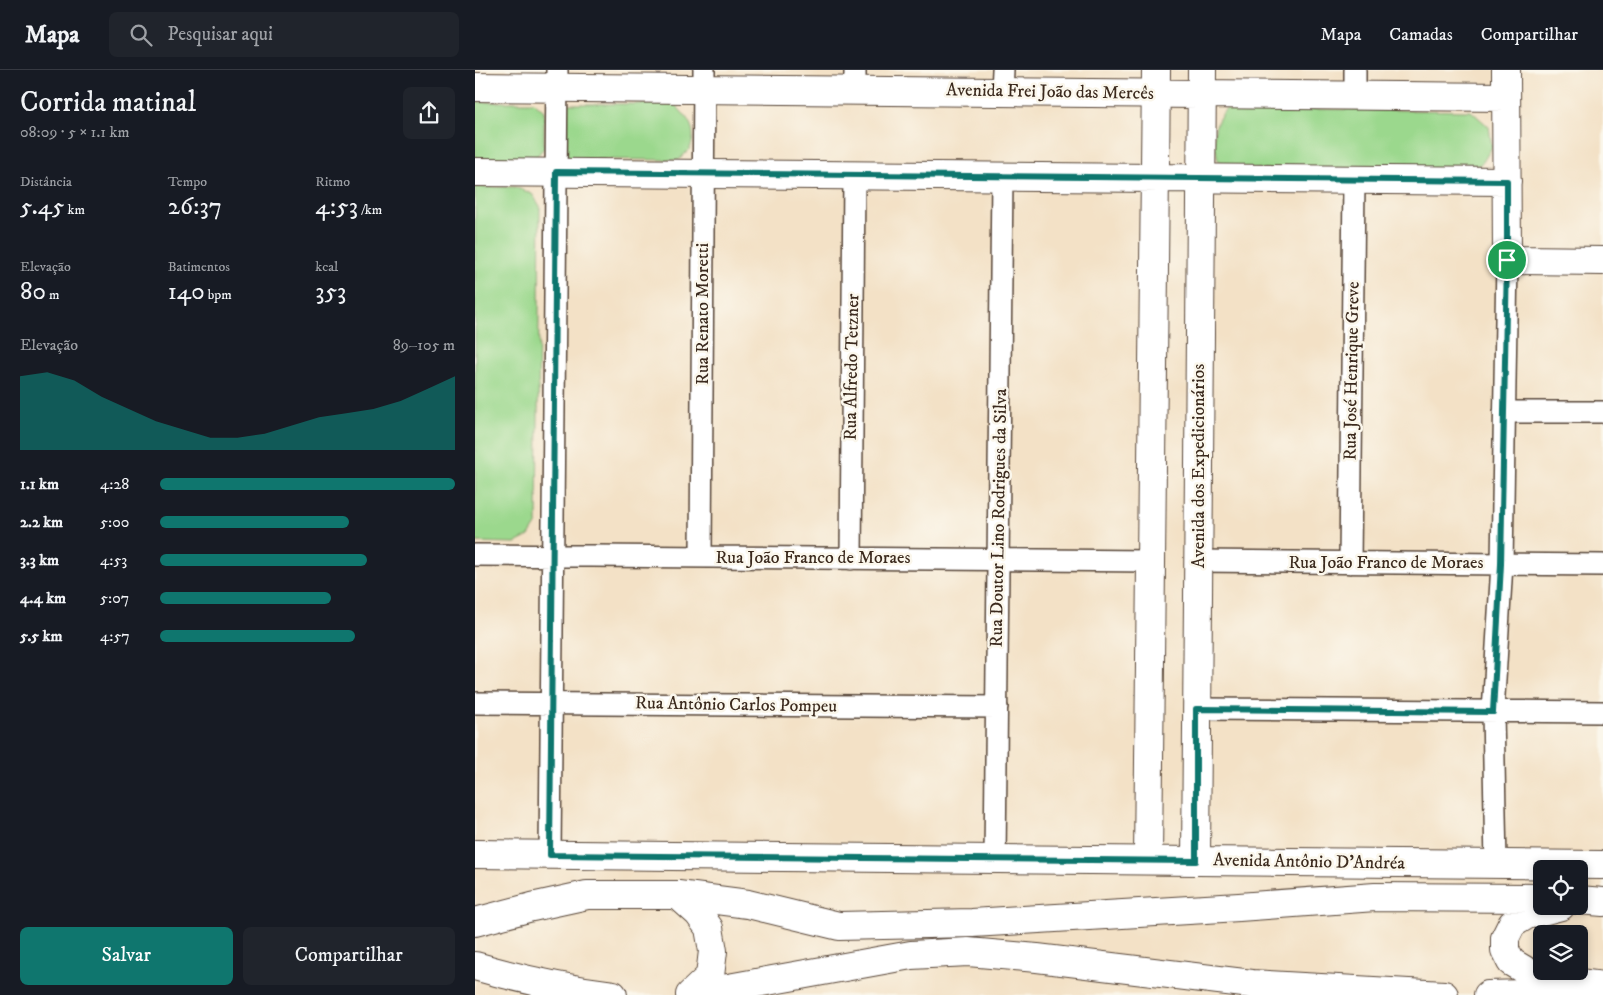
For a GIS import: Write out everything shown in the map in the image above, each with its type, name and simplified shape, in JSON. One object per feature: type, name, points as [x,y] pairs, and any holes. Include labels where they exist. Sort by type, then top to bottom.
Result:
[{"type":"street","points":[[1497,864],[1493,712],[1501,564],[1507,260],[1506,70]]},
{"type":"street","points":[[550,855],[557,79]]},
{"type":"street","name":"Avenida Frei João das Mercês","points":[[475,87],[557,79],[1355,83],[1505,97]]},
{"type":"street","name":"Rua Renato Moretti","points":[[701,557],[704,79]]},
{"type":"street","points":[[1148,860],[1155,82]]},
{"type":"street","name":"Avenida dos Expedicionários","points":[[1196,861],[1202,82]]},
{"type":"street","points":[[475,172],[1507,181]]},
{"type":"street","name":"Rua Alfredo Tetzner","points":[[851,558],[854,175]]},
{"type":"street","name":"Rua Doutor Lino Rodrigues da Silva","points":[[995,859],[1002,177]]},
{"type":"street","name":"Rua José Henrique Greve","points":[[1350,563],[1354,180]]},
{"type":"street","points":[[1507,260],[1603,261]]},
{"type":"street","points":[[1504,412],[1603,412]]},
{"type":"street","name":"Rua João Franco de Moraes","points":[[475,555],[1151,561]]},
{"type":"street","name":"Rua João Franco de Moraes","points":[[1198,561],[1603,564]]},
{"type":"street","name":"Rua Antônio Carlos Pompeu","points":[[475,702],[997,707]]},
{"type":"street","points":[[1196,709],[1603,712]]},
{"type":"street","name":"Avenida Antônio D'Andréa","points":[[475,854],[1603,865]]},
{"type":"street","points":[[475,922],[532,907],[587,896],[678,895],[748,904],[839,926],[972,923],[1375,897],[1533,898]]},
{"type":"street","points":[[678,895],[698,913],[709,928],[713,951],[710,976],[690,995]]},
{"type":"street","points":[[1533,914],[1512,924],[1505,938],[1505,950],[1511,962],[1538,978],[1603,986]]},
{"type":"street","points":[[690,995],[911,955],[968,952],[1037,958],[1252,984],[1444,995]]},
{"type":"street","points":[[475,966],[506,975],[576,990],[613,995]]},
{"type":"street","points":[[1488,995],[1603,991]]},
{"type":"green space","points":[[475,102],[534,102],[544,111],[544,148],[535,158],[475,158]]},
{"type":"green space","points":[[567,104],[674,104],[683,113],[692,129],[693,135],[689,150],[679,160],[566,159]]},
{"type":"green space","points":[[1227,108],[1471,111],[1489,127],[1492,147],[1483,162],[1470,171],[1231,169],[1218,160],[1214,138],[1218,120]]},
{"type":"green space","points":[[475,187],[515,187],[532,194],[540,206],[537,523],[529,536],[515,543],[475,542]]},
{"type":"route","points":[[556,172],[1507,181],[1507,260],[1501,564],[1493,712],[1196,709],[1196,861],[550,855],[556,172]]}]
